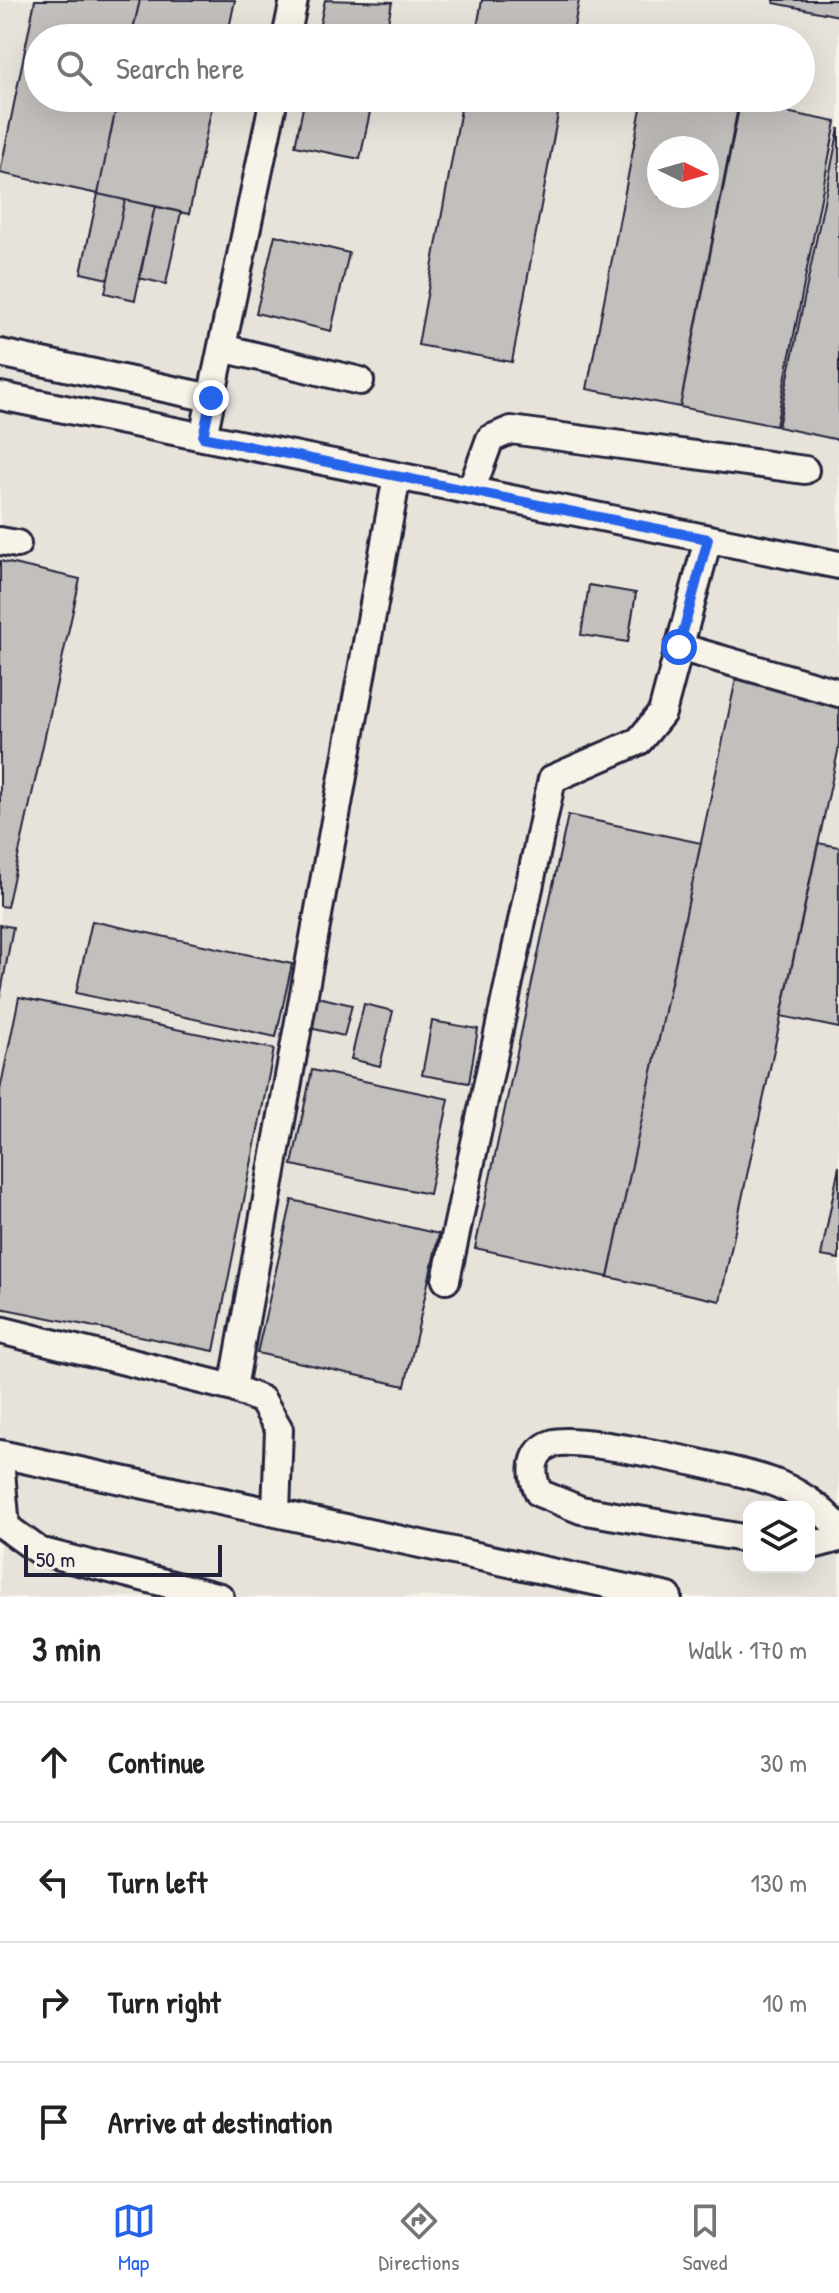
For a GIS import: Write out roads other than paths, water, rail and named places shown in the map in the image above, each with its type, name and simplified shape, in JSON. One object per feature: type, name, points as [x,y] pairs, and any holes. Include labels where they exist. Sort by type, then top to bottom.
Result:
[{"type":"street","points":[[289,24],[294,0]]},
{"type":"street","points":[[203,437],[271,112]]},
{"type":"street","points":[[222,348],[360,381]]},
{"type":"street","points":[[0,353],[211,398]]},
{"type":"street","points":[[0,396],[839,565]]},
{"type":"street","points":[[471,491],[490,439],[511,430],[805,470]]},
{"type":"street","points":[[233,1388],[397,476]]},
{"type":"street","points":[[446,1280],[552,779],[639,741],[662,713],[708,539]]},
{"type":"street","points":[[679,647],[839,693]]},
{"type":"street","points":[[0,1330],[233,1388],[262,1400],[279,1429],[276,1512]]},
{"type":"street","points":[[743,1538],[581,1510],[539,1493],[532,1478],[532,1466],[540,1451],[555,1442],[634,1449],[770,1481],[805,1501]]},
{"type":"street","points":[[0,1454],[668,1597]]},
{"type":"street","points":[[0,1461],[6,1527],[39,1551],[220,1597]]},
{"type":"street","points":[[815,1506],[825,1512],[839,1529]]},
{"type":"street","points":[[815,1544],[839,1538]]}]
